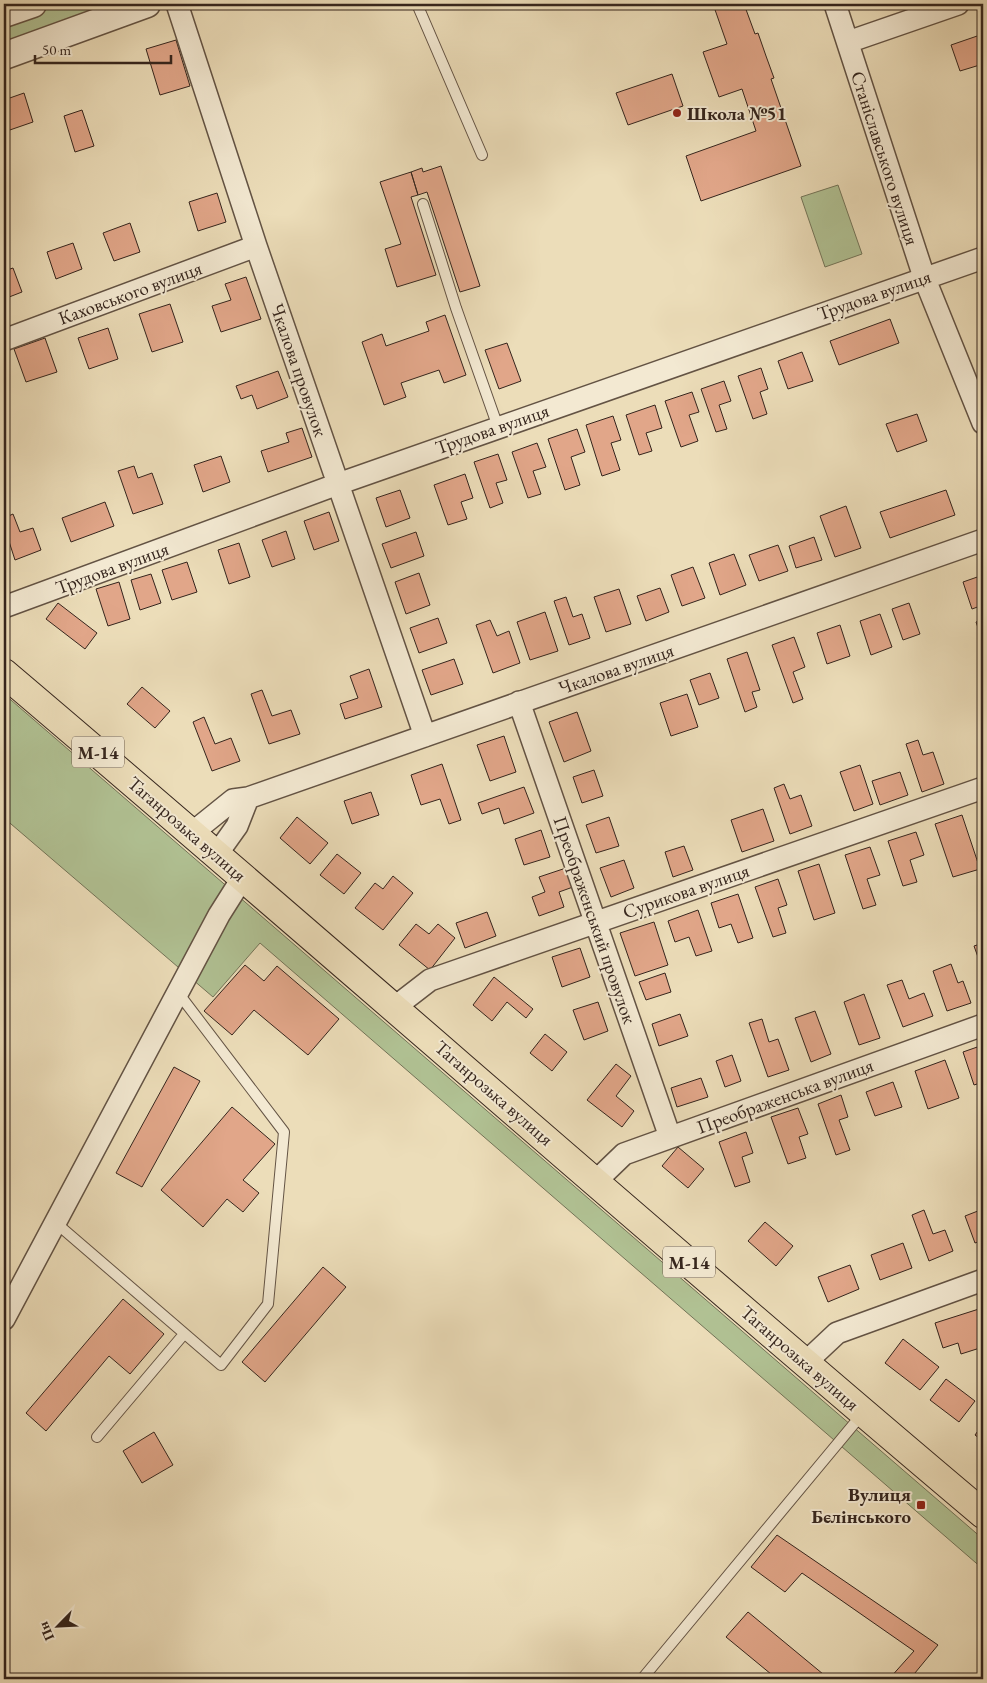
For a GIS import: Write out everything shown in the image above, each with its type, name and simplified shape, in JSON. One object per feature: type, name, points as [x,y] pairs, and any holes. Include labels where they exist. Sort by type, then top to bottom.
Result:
[{"type":"highway","name":"Таганрозька вулиця","points":[[4,673],[218,854],[804,1363],[983,1514]]},
{"type":"street","points":[[4,14],[33,4]]},
{"type":"street","points":[[4,56],[148,4]]},
{"type":"street","name":"Чкалова провулок","points":[[177,4],[256,246],[424,736]]},
{"type":"street","name":"Станіславського вулиця","points":[[834,4],[924,277],[983,423]]},
{"type":"street","points":[[848,42],[958,4]]},
{"type":"street","name":"Каховського вулиця","points":[[4,340],[256,246]]},
{"type":"street","name":"Трудова вулиця","points":[[4,608],[338,484],[924,277],[983,258]]},
{"type":"street","name":"Чкалова вулиця","points":[[192,833],[232,800],[248,798],[983,540]]},
{"type":"street","name":"Преображенський провулок","points":[[519,702],[670,1137]]},
{"type":"street","name":"Сурикова вулиця","points":[[395,1007],[430,980],[983,788]]},
{"type":"street","points":[[218,854],[237,826],[248,798]]},
{"type":"street","points":[[4,1319],[179,994],[219,915],[243,877]]},
{"type":"street","name":"Преображенська вулиця","points":[[596,1181],[624,1154],[983,1025]]},
{"type":"street","points":[[804,1363],[836,1333],[983,1280]]},
{"type":"lane","points":[[417,4],[482,154]]},
{"type":"lane","points":[[423,204],[456,308],[498,427]]},
{"type":"lane","points":[[56,1222],[221,1365],[268,1304],[284,1132],[179,994]]},
{"type":"lane","points":[[97,1437],[184,1334]]},
{"type":"lane","points":[[642,1679],[863,1413]]},
{"type":"green space","points":[[54,4],[121,4],[4,44],[4,21]]},
{"type":"green space","points":[[838,185],[862,254],[825,267],[801,197]]},
{"type":"green space","points":[[4,694],[983,1539],[983,1569],[260,943],[213,997],[4,818]]},
{"type":"building","points":[[713,4],[744,4],[755,34],[758,33],[774,78],[771,79],[801,166],[701,201],[686,156],[756,131],[742,89],[719,97],[703,52],[727,44]]},
{"type":"building","points":[[983,34],[983,64],[960,71],[951,45]]},
{"type":"building","points":[[176,40],[190,86],[160,95],[146,49]]},
{"type":"building","points":[[672,74],[683,106],[628,125],[616,93]]},
{"type":"building","points":[[24,93],[33,122],[4,132],[4,100]]},
{"type":"building","points":[[82,110],[94,146],[75,152],[64,116]]},
{"type":"building","points":[[441,166],[480,286],[460,292],[427,192],[418,195],[411,172],[422,168],[423,172]]},
{"type":"building","points":[[411,172],[418,195],[411,197],[436,275],[397,287],[385,249],[401,244],[380,182]]},
{"type":"building","points":[[217,193],[226,222],[198,231],[189,202]]},
{"type":"building","points":[[130,223],[140,252],[114,261],[103,233]]},
{"type":"building","points":[[73,243],[82,269],[56,279],[47,252]]},
{"type":"building","points":[[13,268],[22,292],[4,299],[4,271]]},
{"type":"building","points":[[246,277],[261,319],[221,332],[212,306],[231,300],[225,284]]},
{"type":"building","points":[[170,304],[183,342],[152,352],[139,314]]},
{"type":"building","points":[[445,315],[466,375],[444,383],[439,370],[401,383],[406,397],[384,405],[362,342],[382,334],[386,346],[429,331],[426,322]]},
{"type":"building","points":[[890,319],[899,343],[839,365],[830,341]]},
{"type":"building","points":[[108,328],[118,359],[89,369],[78,338]]},
{"type":"building","points":[[45,338],[57,372],[26,382],[14,349]]},
{"type":"building","points":[[507,343],[521,381],[499,389],[485,350]]},
{"type":"building","points":[[802,352],[813,381],[788,389],[778,361]]},
{"type":"building","points":[[761,368],[768,389],[760,392],[767,414],[753,419],[738,376]]},
{"type":"building","points":[[278,371],[288,397],[257,409],[252,395],[241,399],[236,386]]},
{"type":"building","points":[[724,381],[731,401],[719,405],[727,429],[716,432],[701,389]]},
{"type":"building","points":[[692,392],[699,412],[689,415],[698,441],[681,447],[665,401]]},
{"type":"building","points":[[655,405],[662,428],[646,433],[652,451],[639,455],[626,415]]},
{"type":"building","points":[[917,414],[927,441],[897,452],[886,424]]},
{"type":"building","points":[[613,416],[621,440],[611,443],[620,470],[602,476],[586,425]]},
{"type":"building","points":[[302,428],[312,457],[268,472],[261,451],[289,442],[286,433]]},
{"type":"building","points":[[577,429],[585,452],[571,457],[580,485],[565,490],[548,439]]},
{"type":"building","points":[[537,443],[546,467],[533,471],[541,494],[528,498],[512,452]]},
{"type":"building","points":[[498,454],[507,480],[496,483],[503,503],[490,508],[474,462]]},
{"type":"building","points":[[221,456],[230,482],[203,492],[194,465]]},
{"type":"building","points":[[134,466],[138,478],[152,473],[163,504],[133,514],[118,471]]},
{"type":"building","points":[[465,474],[473,498],[461,502],[467,519],[448,525],[434,485]]},
{"type":"building","points":[[400,490],[410,518],[386,527],[376,498]]},
{"type":"building","points":[[946,490],[955,515],[890,538],[880,512]]},
{"type":"building","points":[[105,502],[114,526],[71,542],[62,518]]},
{"type":"building","points":[[846,506],[861,548],[835,557],[820,516]]},
{"type":"building","points":[[329,512],[339,541],[314,550],[304,521]]},
{"type":"building","points":[[13,514],[20,532],[33,528],[41,550],[15,560],[4,526],[4,518]]},
{"type":"building","points":[[286,531],[295,559],[272,567],[262,540]]},
{"type":"building","points":[[416,532],[424,556],[391,568],[382,544]]},
{"type":"building","points":[[814,537],[822,560],[796,568],[789,546]]},
{"type":"building","points":[[239,543],[250,577],[229,584],[218,550]]},
{"type":"building","points":[[778,545],[788,571],[759,581],[749,555]]},
{"type":"building","points":[[734,554],[746,585],[720,595],[709,563]]},
{"type":"building","points":[[187,562],[197,592],[172,600],[162,570]]},
{"type":"building","points":[[693,567],[705,598],[682,606],[671,575]]},
{"type":"building","points":[[419,573],[430,605],[406,614],[395,582]]},
{"type":"building","points":[[151,574],[161,603],[140,610],[131,580]]},
{"type":"building","points":[[983,575],[983,605],[972,609],[963,582]]},
{"type":"building","points":[[119,582],[130,619],[108,626],[96,589]]},
{"type":"building","points":[[660,588],[669,612],[646,621],[637,596]]},
{"type":"building","points":[[619,589],[631,624],[606,632],[594,597]]},
{"type":"building","points":[[566,597],[573,617],[582,614],[590,638],[569,645],[554,601]]},
{"type":"building","points":[[58,603],[97,633],[85,649],[46,619]]},
{"type":"building","points":[[909,603],[920,634],[903,640],[892,609]]},
{"type":"building","points":[[545,612],[558,651],[530,660],[517,622]]},
{"type":"building","points":[[880,614],[892,647],[871,655],[860,621]]},
{"type":"building","points":[[438,618],[447,643],[419,653],[410,628]]},
{"type":"building","points":[[983,619],[983,642],[976,622]]},
{"type":"building","points":[[490,620],[497,636],[509,631],[520,663],[493,673],[476,625]]},
{"type":"building","points":[[840,625],[850,656],[827,664],[817,633]]},
{"type":"building","points":[[794,637],[805,667],[793,672],[803,699],[793,703],[772,645]]},
{"type":"building","points":[[747,652],[760,690],[752,692],[757,707],[745,712],[727,659]]},
{"type":"building","points":[[454,659],[463,684],[431,695],[422,670]]},
{"type":"building","points":[[369,669],[382,707],[345,719],[340,704],[358,698],[350,676]]},
{"type":"building","points":[[710,673],[719,698],[699,705],[690,680]]},
{"type":"building","points":[[142,687],[170,711],[155,728],[127,704]]},
{"type":"building","points":[[262,690],[272,716],[291,710],[300,734],[269,744],[251,694]]},
{"type":"building","points":[[687,694],[698,727],[671,736],[660,703]]},
{"type":"building","points":[[577,712],[591,751],[564,762],[549,722]]},
{"type":"building","points":[[204,717],[215,744],[231,738],[240,761],[212,771],[193,722]]},
{"type":"building","points":[[504,736],[516,772],[490,781],[477,745]]},
{"type":"building","points":[[918,740],[923,755],[933,752],[944,784],[922,792],[906,744]]},
{"type":"building","points":[[442,764],[461,820],[449,824],[440,799],[421,805],[411,775]]},
{"type":"building","points":[[860,765],[873,804],[854,811],[840,772]]},
{"type":"building","points":[[594,770],[603,796],[582,803],[573,777]]},
{"type":"building","points":[[900,772],[908,795],[880,805],[872,781]]},
{"type":"building","points":[[784,784],[790,799],[801,795],[812,826],[790,834],[774,788]]},
{"type":"building","points":[[524,787],[534,813],[504,824],[499,808],[482,814],[478,803]]},
{"type":"building","points":[[371,792],[379,815],[352,824],[344,801]]},
{"type":"building","points":[[763,809],[774,841],[742,852],[731,820]]},
{"type":"building","points":[[962,815],[980,869],[953,877],[935,824]]},
{"type":"building","points":[[297,817],[328,843],[310,864],[280,838]]},
{"type":"building","points":[[609,817],[619,846],[596,853],[586,825]]},
{"type":"building","points":[[541,830],[550,857],[524,865],[515,839]]},
{"type":"building","points":[[916,832],[924,855],[910,860],[917,882],[903,886],[888,841]]},
{"type":"building","points":[[684,846],[693,870],[673,877],[665,852]]},
{"type":"building","points":[[870,847],[880,875],[867,879],[876,905],[863,909],[845,855]]},
{"type":"building","points":[[337,854],[361,873],[344,894],[320,875]]},
{"type":"building","points":[[624,860],[634,888],[611,897],[600,868]]},
{"type":"building","points":[[819,864],[835,913],[814,920],[798,871]]},
{"type":"building","points":[[566,868],[573,887],[559,892],[564,907],[539,916],[532,897],[545,892],[539,877]]},
{"type":"building","points":[[393,876],[413,893],[383,930],[355,908],[375,883],[383,889]]},
{"type":"building","points":[[778,879],[787,905],[778,908],[786,933],[773,937],[755,887]]},
{"type":"building","points":[[738,894],[753,938],[738,943],[731,924],[719,928],[711,903]]},
{"type":"building","points":[[698,910],[712,951],[696,956],[689,937],[675,942],[668,921]]},
{"type":"building","points":[[487,912],[496,936],[465,948],[456,923]]},
{"type":"building","points":[[654,922],[668,965],[635,976],[620,933]]},
{"type":"building","points":[[416,924],[429,934],[438,924],[455,938],[430,970],[399,945]]},
{"type":"building","points":[[983,943],[983,971],[974,946]]},
{"type":"building","points":[[580,948],[590,977],[562,987],[552,957]]},
{"type":"building","points":[[951,964],[958,983],[963,981],[971,1003],[947,1011],[933,971]]},
{"type":"building","points":[[245,965],[264,981],[277,966],[339,1019],[308,1055],[254,1010],[232,1035],[204,1011]]},
{"type":"building","points":[[665,973],[671,992],[646,1000],[639,982]]},
{"type":"building","points":[[494,977],[533,1009],[526,1018],[507,1002],[492,1021],[473,1005]]},
{"type":"building","points":[[902,980],[909,999],[924,993],[933,1016],[903,1027],[887,985]]},
{"type":"building","points":[[864,994],[880,1038],[859,1045],[844,1002]]},
{"type":"building","points":[[598,1002],[608,1031],[584,1040],[573,1010]]},
{"type":"building","points":[[815,1011],[831,1054],[811,1062],[795,1018]]},
{"type":"building","points":[[680,1014],[688,1036],[659,1046],[652,1024]]},
{"type":"building","points":[[762,1019],[769,1042],[778,1039],[789,1070],[768,1077],[749,1023]]},
{"type":"building","points":[[545,1034],[567,1052],[552,1071],[530,1053]]},
{"type":"building","points":[[983,1045],[983,1082],[974,1085],[963,1052]]},
{"type":"building","points":[[732,1055],[741,1081],[725,1087],[716,1061]]},
{"type":"building","points":[[945,1060],[959,1098],[928,1109],[915,1071]]},
{"type":"building","points":[[616,1064],[631,1076],[616,1096],[634,1111],[622,1127],[587,1100]]},
{"type":"building","points":[[174,1067],[200,1081],[142,1187],[116,1173]]},
{"type":"building","points":[[701,1078],[708,1097],[677,1107],[671,1088]]},
{"type":"building","points":[[893,1082],[902,1107],[875,1116],[866,1092]]},
{"type":"building","points":[[841,1095],[848,1117],[839,1120],[850,1150],[836,1155],[818,1104]]},
{"type":"building","points":[[232,1107],[275,1144],[243,1180],[259,1193],[243,1212],[227,1199],[203,1227],[161,1190]]},
{"type":"building","points":[[798,1108],[808,1134],[799,1137],[806,1158],[788,1164],[771,1117]]},
{"type":"building","points":[[746,1132],[753,1153],[742,1157],[750,1182],[735,1187],[719,1142]]},
{"type":"building","points":[[678,1147],[704,1169],[688,1188],[662,1166]]},
{"type":"building","points":[[983,1209],[983,1240],[975,1243],[965,1216]]},
{"type":"building","points":[[924,1210],[933,1234],[945,1230],[953,1251],[929,1261],[912,1215]]},
{"type":"building","points":[[765,1222],[793,1246],[776,1266],[748,1241]]},
{"type":"building","points":[[903,1243],[912,1268],[880,1280],[871,1255]]},
{"type":"building","points":[[850,1265],[859,1289],[828,1302],[818,1277]]},
{"type":"building","points":[[323,1267],[346,1287],[265,1382],[242,1362]]},
{"type":"building","points":[[123,1299],[164,1334],[130,1374],[109,1356],[46,1431],[26,1413]]},
{"type":"building","points":[[982,1308],[983,1347],[961,1354],[958,1343],[943,1348],[935,1323]]},
{"type":"building","points":[[903,1339],[939,1367],[920,1390],[885,1363]]},
{"type":"building","points":[[946,1379],[975,1401],[959,1422],[930,1400]]},
{"type":"building","points":[[983,1424],[983,1441],[975,1435]]},
{"type":"building","points":[[154,1432],[173,1465],[142,1483],[123,1451]]},
{"type":"building","points":[[777,1535],[938,1645],[910,1679],[889,1679],[914,1651],[802,1573],[785,1592],[751,1567]]},
{"type":"building","points":[[748,1612],[829,1679],[777,1679],[726,1637]]},
{"type":"building","points":[[698,1674],[704,1679],[693,1679]]},
{"type":"place","name":"Школа №51","points":[[677,113]]},
{"type":"place","name":"Вулиця Бєлінського","points":[[921,1505]]}]
